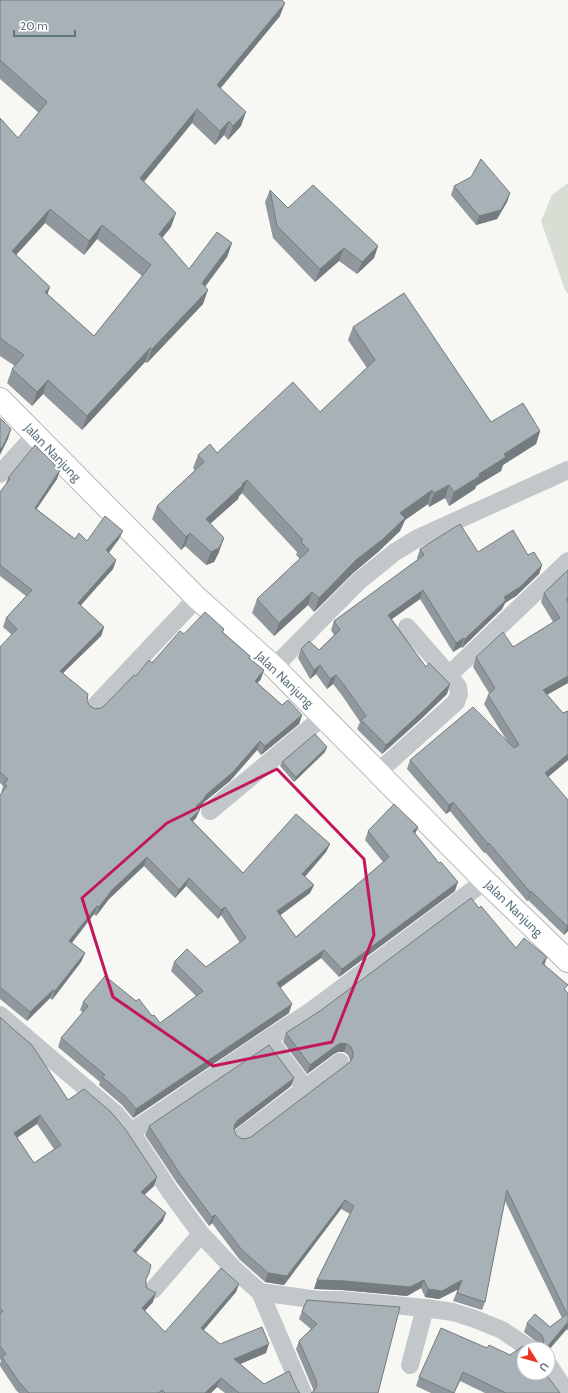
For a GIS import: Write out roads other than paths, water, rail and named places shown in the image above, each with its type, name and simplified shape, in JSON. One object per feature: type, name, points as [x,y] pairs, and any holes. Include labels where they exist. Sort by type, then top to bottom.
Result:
[{"type":"main road","name":"Jalan Nanjung","points":[[0,399],[197,598],[274,666],[485,880],[565,951]]},
{"type":"street","points":[[0,474],[36,434]]},
{"type":"street","points":[[274,666],[359,581],[395,552],[418,538],[568,470]]},
{"type":"street","points":[[449,675],[568,560]]},
{"type":"street","points":[[94,707],[197,598]]},
{"type":"street","points":[[378,772],[456,702],[459,694],[458,687],[449,675],[407,627]]},
{"type":"street","points":[[210,812],[323,717]]},
{"type":"street","points":[[131,1132],[268,1038],[311,1011],[485,880]]},
{"type":"street","points":[[0,1015],[115,1113],[131,1132],[171,1193],[201,1234],[234,1269],[260,1292],[303,1393]]},
{"type":"street","points":[[268,1038],[305,1088]]},
{"type":"street","points":[[241,1137],[340,1062]]},
{"type":"street","points":[[153,1290],[201,1234]]},
{"type":"street","points":[[260,1292],[318,1300],[341,1300],[453,1312],[502,1330],[518,1341]]},
{"type":"street","points":[[410,1366],[425,1308]]},
{"type":"street","points":[[556,1376],[567,1393]]}]
